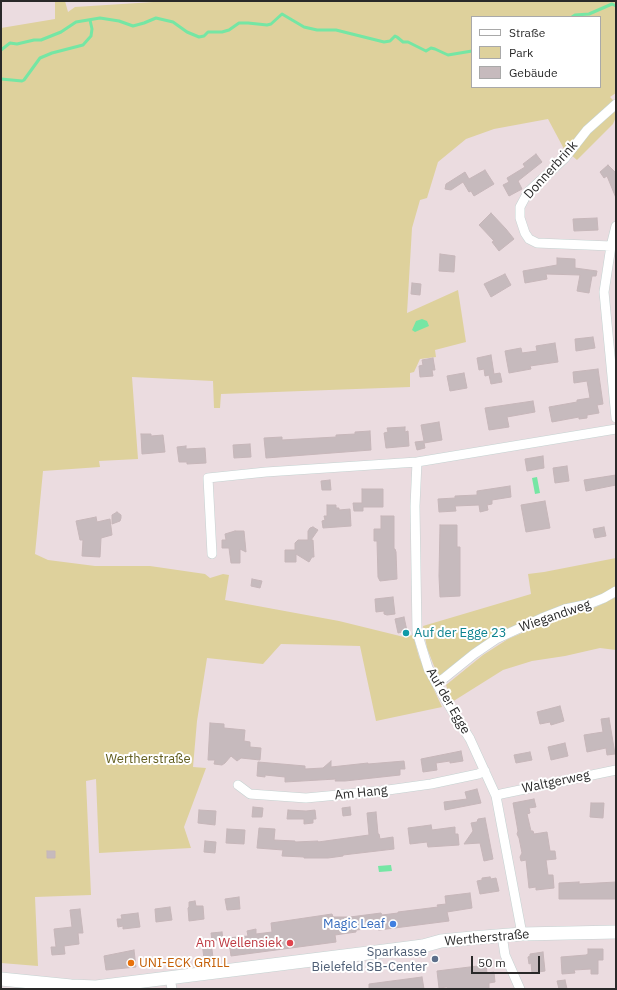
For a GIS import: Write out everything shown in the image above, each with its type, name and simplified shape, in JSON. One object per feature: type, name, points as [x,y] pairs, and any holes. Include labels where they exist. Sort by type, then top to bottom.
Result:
[{"type":"main road","name":"Wertherstraße","points":[[1,979],[83,987],[171,984],[423,946],[441,941],[502,935],[616,932]]},
{"type":"street","name":"Donnerbrink","points":[[611,246],[537,243],[529,239],[525,233],[520,218],[520,207],[528,192],[565,158],[587,130],[616,104]]},
{"type":"street","points":[[616,226],[611,246],[604,292],[604,305],[616,418]]},
{"type":"street","points":[[212,554],[208,478],[266,472],[417,462],[616,429]]},
{"type":"street","name":"Auf der Egge","points":[[417,462],[415,506],[417,632],[423,654],[436,683],[470,739],[496,796],[522,934]]},
{"type":"street","name":"Wiegandweg","points":[[436,683],[444,679],[474,654],[496,639],[542,618],[565,609],[589,604],[616,591]]},
{"type":"street","name":"Am Hang","points":[[238,785],[250,794],[306,798],[381,791],[431,784],[478,774],[485,770]]},
{"type":"street","name":"Waltgerweg","points":[[496,796],[508,792],[616,770]]},
{"type":"street","points":[[502,935],[505,955],[520,989]]},
{"type":"green space","points":[[58,1],[65,1],[68,12],[75,7],[169,1],[616,1],[616,93],[610,97],[616,103],[616,117],[613,124],[577,160],[564,149],[548,119],[494,129],[466,139],[438,162],[427,198],[420,200],[412,228],[407,313],[458,290],[466,342],[435,350],[436,357],[420,359],[414,372],[410,373],[410,387],[221,394],[220,408],[214,408],[213,381],[132,377],[138,459],[99,461],[100,467],[43,471],[35,554],[48,560],[95,566],[150,566],[205,574],[210,578],[223,574],[229,575],[225,600],[339,621],[404,637],[413,635],[419,657],[442,707],[376,721],[360,646],[281,644],[263,664],[207,658],[197,721],[193,767],[206,768],[184,827],[191,848],[99,853],[96,779],[86,781],[91,895],[35,897],[38,966],[1,963],[1,28],[55,19],[55,2]]},
{"type":"green space","points":[[616,558],[616,587],[593,599],[504,630],[478,647],[440,676],[434,666],[427,648],[423,626],[531,594],[528,574]]},
{"type":"green space","points":[[616,597],[616,650],[600,648],[565,656],[532,661],[503,670],[452,702],[446,685],[483,655],[508,639],[557,618],[596,607]]},
{"type":"shaded area","points":[[422,319],[427,321],[429,326],[415,332],[412,330],[416,321]]},
{"type":"shaded area","points":[[537,477],[540,493],[535,494],[532,478]]},
{"type":"shaded area","points":[[391,865],[392,871],[379,872],[378,866]]},
{"type":"building","points":[[536,154],[542,162],[518,181],[522,189],[509,196],[503,185],[509,182],[507,178],[525,167],[523,164]]},
{"type":"building","points":[[608,165],[616,173],[616,198],[607,176],[604,178],[600,172]]},
{"type":"building","points":[[485,170],[494,184],[474,196],[471,191],[469,192],[463,182],[451,190],[445,189],[446,184],[465,172],[469,179]]},
{"type":"building","points":[[491,213],[514,239],[499,251],[492,242],[494,241],[479,225]]},
{"type":"building","points":[[597,218],[598,230],[574,231],[573,219]]},
{"type":"building","points":[[440,254],[455,256],[454,272],[439,271]]},
{"type":"building","points":[[557,258],[575,259],[575,268],[597,271],[596,276],[592,276],[589,293],[577,291],[580,275],[546,274],[547,279],[525,283],[523,271],[557,265]]},
{"type":"building","points":[[505,274],[511,285],[491,297],[484,284]]},
{"type":"building","points":[[412,283],[421,284],[420,295],[411,294]]},
{"type":"building","points":[[593,337],[595,348],[576,351],[575,339]]},
{"type":"building","points":[[555,343],[558,362],[530,366],[531,369],[509,373],[505,351],[521,348],[522,353],[537,351],[536,346]]},
{"type":"building","points":[[491,355],[494,374],[500,373],[502,382],[491,384],[489,375],[485,376],[484,369],[479,370],[477,358]]},
{"type":"building","points":[[433,358],[435,370],[432,370],[433,376],[420,377],[419,366],[423,365],[422,360]]},
{"type":"building","points":[[598,369],[603,404],[597,405],[599,413],[587,415],[587,418],[579,419],[579,417],[552,422],[549,407],[590,398],[587,381],[574,383],[573,372]]},
{"type":"building","points":[[464,373],[467,388],[450,391],[447,376]]},
{"type":"building","points":[[533,401],[535,412],[507,417],[509,427],[489,430],[485,408]]},
{"type":"building","points":[[439,422],[442,440],[424,443],[425,448],[417,450],[415,442],[424,441],[421,425]]},
{"type":"building","points":[[405,427],[405,432],[408,431],[409,446],[386,448],[384,433],[388,432],[387,428]]},
{"type":"building","points":[[370,431],[371,450],[266,458],[264,438],[282,437],[282,440],[336,437],[336,435],[355,434],[355,432]]},
{"type":"building","points":[[141,434],[151,434],[151,436],[163,435],[165,452],[142,454]]},
{"type":"building","points":[[250,444],[251,457],[234,458],[233,445]]},
{"type":"building","points":[[186,446],[186,449],[205,448],[206,463],[187,464],[187,462],[179,462],[177,447]]},
{"type":"building","points":[[543,456],[544,468],[527,471],[525,459]]},
{"type":"building","points":[[567,466],[569,481],[555,483],[553,468]]},
{"type":"building","points":[[616,475],[616,485],[586,491],[584,480]]},
{"type":"building","points":[[330,480],[331,490],[322,490],[321,481]]},
{"type":"building","points":[[510,486],[511,497],[492,500],[492,504],[487,505],[488,510],[480,512],[479,505],[455,506],[456,511],[439,512],[438,499],[455,498],[455,496],[477,495],[477,491]]},
{"type":"building","points":[[362,489],[383,489],[383,507],[363,507],[363,511],[354,511],[353,503],[362,503]]},
{"type":"building","points":[[545,501],[550,528],[526,532],[521,505]]},
{"type":"building","points":[[327,505],[336,505],[336,508],[339,508],[339,510],[350,509],[351,526],[323,528],[322,521],[325,520],[324,516],[327,516]]},
{"type":"building","points":[[117,512],[121,515],[120,521],[112,524],[112,515]]},
{"type":"building","points":[[381,516],[394,516],[394,549],[396,552],[397,579],[380,581],[378,577],[377,541],[374,541],[374,529],[381,529]]},
{"type":"building","points":[[96,517],[97,522],[110,519],[112,535],[101,538],[100,557],[82,556],[83,540],[80,540],[76,521]]},
{"type":"building","points":[[440,525],[457,525],[457,547],[460,547],[460,596],[440,597]]},
{"type":"building","points":[[313,527],[318,530],[311,540],[313,540],[314,557],[312,557],[309,562],[296,554],[296,562],[285,562],[285,550],[295,550],[295,543],[298,540],[308,540],[308,531]]},
{"type":"building","points":[[604,527],[606,536],[595,538],[593,529]]},
{"type":"building","points":[[235,531],[244,531],[246,552],[240,549],[240,563],[231,563],[229,548],[222,548],[222,540],[226,540],[225,534]]},
{"type":"building","points":[[252,579],[262,581],[260,588],[251,586]]},
{"type":"building","points":[[393,597],[395,614],[387,615],[384,614],[384,611],[376,612],[375,599]]},
{"type":"building","points":[[404,617],[407,631],[398,633],[395,619]]},
{"type":"building","points":[[560,706],[564,721],[551,725],[550,722],[540,724],[537,712]]},
{"type":"building","points":[[609,718],[615,754],[607,755],[606,748],[587,752],[584,735],[603,732],[601,719]]},
{"type":"building","points":[[210,723],[224,724],[224,728],[245,730],[244,741],[250,742],[250,747],[261,748],[260,760],[241,758],[237,761],[231,756],[222,765],[214,764],[215,760],[208,760]]},
{"type":"building","points":[[565,743],[568,756],[551,760],[548,747]]},
{"type":"building","points":[[461,751],[463,761],[436,763],[437,770],[423,772],[421,759]]},
{"type":"building","points":[[530,752],[532,760],[516,763],[514,755]]},
{"type":"building","points":[[331,761],[331,767],[404,761],[405,769],[400,769],[400,775],[345,781],[335,781],[336,779],[285,782],[285,777],[265,775],[265,777],[257,776],[258,762],[305,766],[305,769],[323,768]]},
{"type":"building","points":[[477,789],[481,803],[445,810],[444,802],[467,799],[465,792]]},
{"type":"building","points":[[534,799],[536,807],[529,808],[530,813],[527,814],[531,831],[533,831],[534,834],[547,832],[550,851],[555,851],[556,859],[546,860],[548,875],[553,875],[554,888],[536,890],[536,887],[529,888],[526,860],[521,861],[520,857],[522,853],[517,834],[518,831],[513,803]]},
{"type":"building","points":[[591,803],[604,803],[603,818],[590,817]]},
{"type":"building","points":[[253,807],[263,808],[262,817],[252,817]]},
{"type":"building","points":[[350,807],[351,815],[343,816],[342,808]]},
{"type":"building","points":[[199,810],[216,811],[215,825],[198,823]]},
{"type":"building","points":[[288,810],[315,810],[316,819],[313,819],[313,823],[304,824],[304,819],[287,819]]},
{"type":"building","points":[[376,812],[378,834],[380,839],[393,837],[394,849],[328,858],[304,858],[282,856],[283,850],[257,848],[259,828],[275,829],[274,840],[295,842],[318,842],[369,835],[367,813]]},
{"type":"building","points":[[485,818],[493,859],[484,861],[480,843],[464,844],[473,831],[471,823],[477,822],[478,819]]},
{"type":"building","points":[[431,825],[432,830],[455,827],[455,834],[458,834],[459,845],[428,847],[427,842],[410,844],[408,828]]},
{"type":"building","points":[[227,829],[245,830],[244,844],[226,843]]},
{"type":"building","points":[[205,841],[216,842],[215,853],[204,852]]},
{"type":"building","points":[[47,851],[55,851],[55,858],[47,858]]},
{"type":"building","points":[[490,877],[491,879],[496,878],[499,891],[480,894],[477,881],[482,880],[482,878]]},
{"type":"building","points":[[579,882],[579,884],[616,882],[616,899],[559,899],[559,883]]},
{"type":"building","points":[[470,893],[472,908],[447,912],[449,921],[379,930],[376,928],[356,930],[356,932],[335,935],[336,942],[231,956],[230,949],[228,947],[227,938],[248,936],[247,931],[256,929],[256,934],[272,932],[271,923],[332,914],[333,917],[350,917],[381,913],[382,915],[438,907],[437,905],[446,904],[445,896]]},
{"type":"building","points":[[239,897],[240,909],[227,910],[225,899]]},
{"type":"building","points":[[195,901],[196,906],[203,906],[204,919],[189,921],[189,902]]},
{"type":"building","points":[[170,907],[172,920],[156,922],[155,909]]},
{"type":"building","points":[[80,909],[83,933],[78,933],[79,944],[64,946],[65,954],[52,955],[51,947],[56,947],[54,929],[72,927],[70,910]]},
{"type":"building","points":[[138,913],[140,927],[123,929],[123,926],[118,927],[117,919],[122,919],[121,915]]},
{"type":"building","points":[[222,932],[223,939],[212,941],[211,933]]},
{"type":"building","points":[[211,941],[213,958],[204,959],[202,942]]},
{"type":"building","points":[[588,949],[603,949],[603,960],[598,960],[598,974],[591,974],[591,969],[574,970],[575,973],[562,974],[561,957],[586,955],[588,954]]},
{"type":"building","points":[[134,950],[136,967],[106,970],[104,956]]},
{"type":"building","points":[[543,952],[545,971],[532,973],[531,963],[529,964],[528,957],[530,954]]},
{"type":"building","points":[[486,965],[487,973],[494,972],[495,982],[489,983],[489,989],[439,988],[437,971]]},
{"type":"building","points":[[422,977],[424,989],[369,989],[369,984]]},
{"type":"building","points":[[565,980],[567,989],[559,989],[557,981]]},
{"type":"waterway","points":[[574,16],[589,14],[612,4],[616,6]]},
{"type":"waterway","points":[[1,50],[10,43],[17,44],[41,40],[61,32],[76,22],[100,18],[119,21],[133,26],[156,18],[173,22],[187,32],[199,37],[204,36],[208,32],[222,32],[229,30],[239,23],[271,24],[282,14],[304,27],[317,30],[336,30],[384,42],[390,41],[395,36],[403,42],[408,42],[426,51],[431,48],[448,55],[471,51]]},
{"type":"waterway","points":[[1,79],[22,81],[40,58],[52,53],[83,45],[91,36],[92,29],[90,20]]},
{"type":"place","name":"Auf der Egge 23","points":[[406,633]]},
{"type":"place","name":"Magic Leaf","points":[[393,924]]},
{"type":"place","name":"Am Wellensiek","points":[[290,943]]},
{"type":"place","name":"Sparkasse Bielefeld SB-Center","points":[[435,959]]},
{"type":"place","name":"UNI-ECK GRILL","points":[[131,963]]}]
